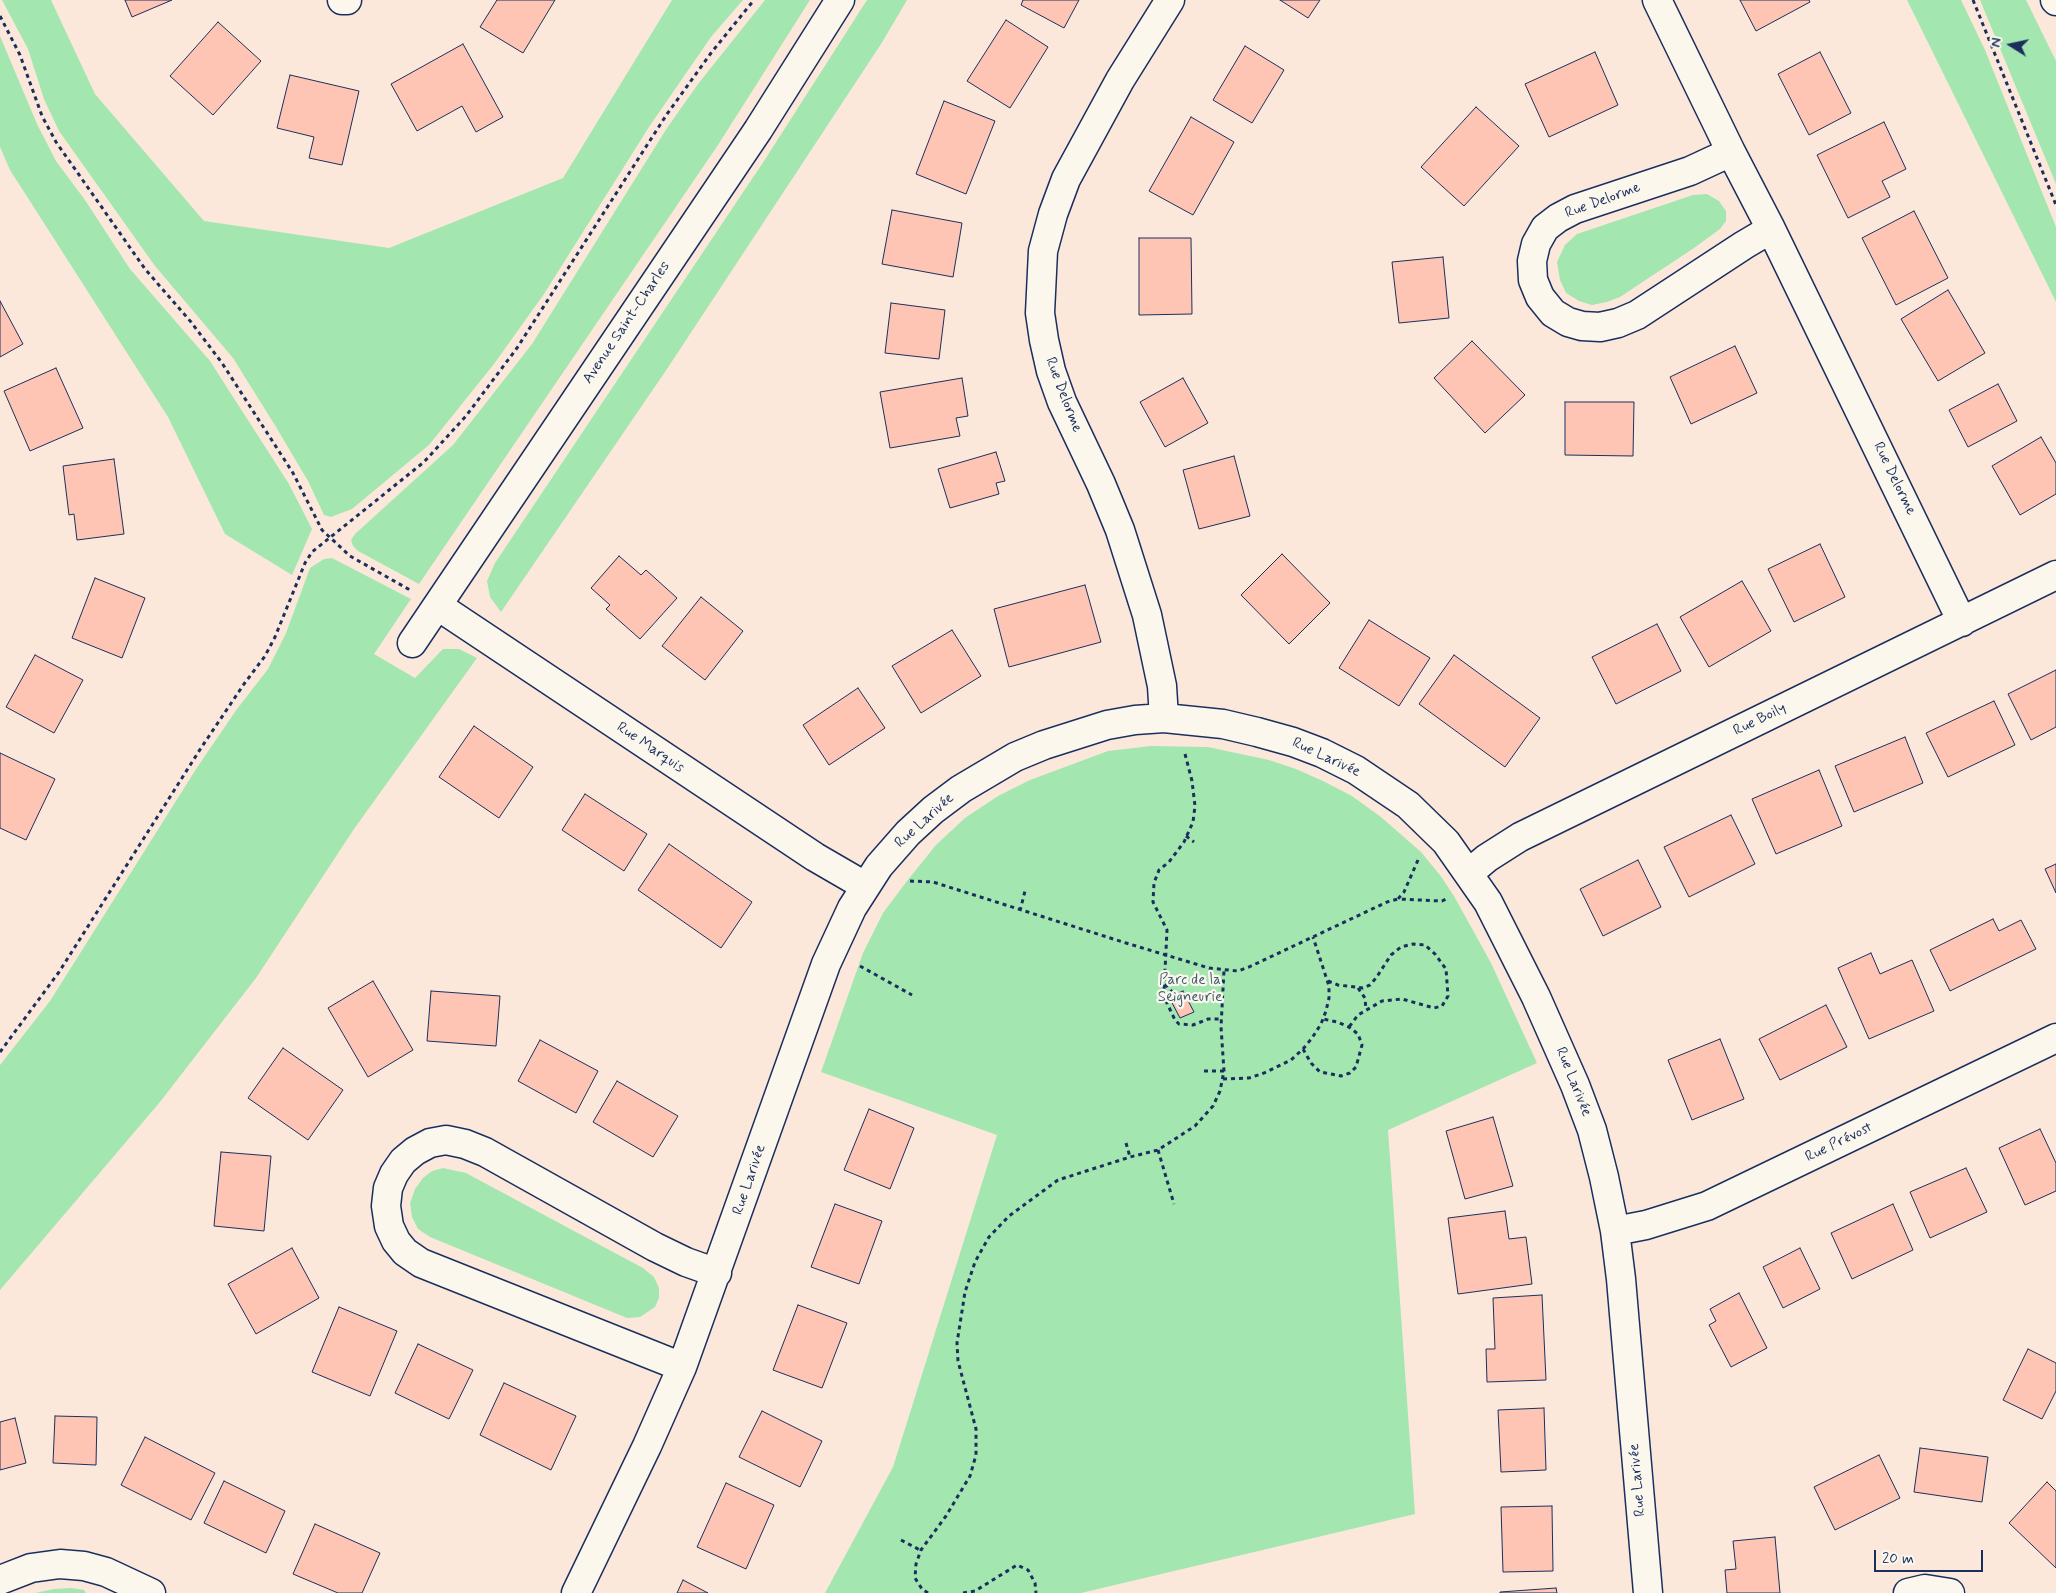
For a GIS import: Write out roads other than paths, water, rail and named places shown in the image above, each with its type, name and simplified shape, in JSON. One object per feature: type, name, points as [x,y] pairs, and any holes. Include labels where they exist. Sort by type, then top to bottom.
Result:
[{"type":"street","points":[[342,0],[347,0]]},
{"type":"street","name":"Avenue Saint-Charles","points":[[412,643],[427,599],[528,469],[758,130],[840,0]]},
{"type":"street","name":"Rue Delorme","points":[[1164,718],[1162,686],[1147,615],[1120,530],[1101,484],[1062,402],[1051,371],[1040,313],[1043,251],[1053,214],[1066,179],[1120,80],[1170,0]]},
{"type":"street","name":"Rue Delorme","points":[[1656,0],[1771,229],[1962,622]]},
{"type":"street","name":"Rue Delorme","points":[[1731,152],[1690,171],[1575,209],[1558,218],[1545,228],[1536,244],[1532,261],[1533,280],[1540,298],[1553,313],[1568,322],[1582,326],[1600,327],[1618,323],[1637,315],[1771,229]]},
{"type":"street","name":"Rue Boily","points":[[1469,873],[1520,837],[2056,575]]},
{"type":"street","name":"Rue Marquis","points":[[427,599],[815,858],[866,886]]},
{"type":"street","name":"Rue Larivée","points":[[576,1593],[647,1446],[682,1367],[826,964],[838,936],[866,886],[889,853],[908,833],[933,810],[991,770],[1044,745],[1076,734],[1135,720],[1164,718],[1223,724],[1257,732],[1315,750],[1356,770],[1408,804],[1446,842],[1488,902],[1507,938],[1576,1085],[1592,1130],[1615,1232],[1648,1593]]},
{"type":"street","name":"Rue Prévost","points":[[1615,1232],[1646,1225],[1708,1206],[2056,1038]]},
{"type":"street","points":[[682,1367],[421,1263],[406,1252],[396,1241],[389,1226],[386,1206],[388,1188],[394,1174],[403,1161],[415,1151],[430,1143],[446,1140],[465,1144],[485,1152],[686,1262],[717,1273]]},
{"type":"street","points":[[0,1580],[32,1568],[60,1564],[84,1566],[120,1586],[151,1593]]},
{"type":"street","points":[[1908,1593],[1925,1589],[1950,1593]]},
{"type":"park label","name":"Parc de la Seigneurie","points":[[1190,990]]}]
